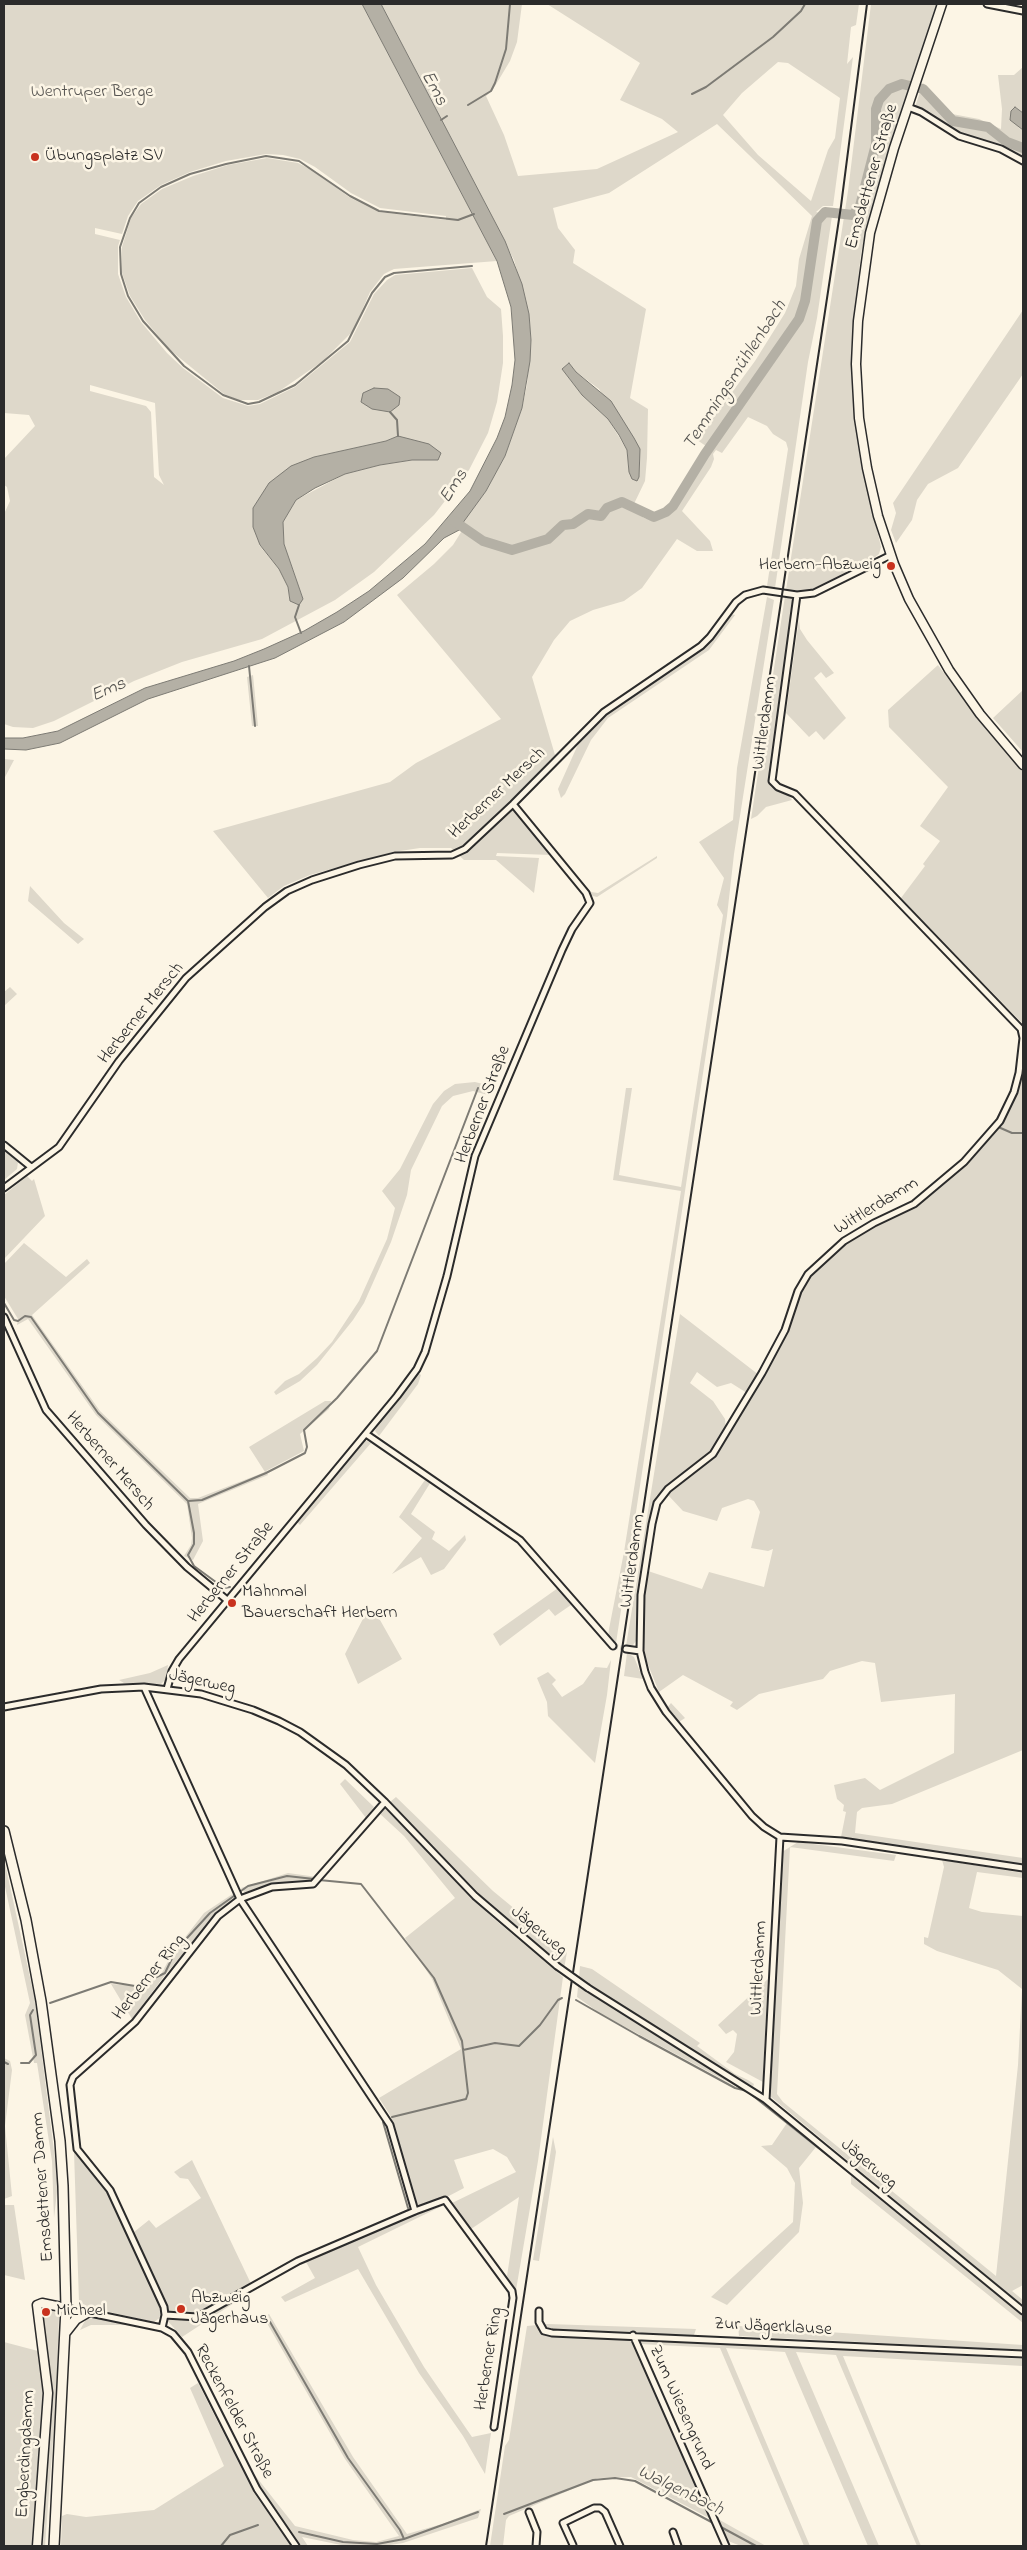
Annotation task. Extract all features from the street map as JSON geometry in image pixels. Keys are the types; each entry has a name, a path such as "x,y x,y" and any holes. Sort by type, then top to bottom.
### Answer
{"main road":[{"name":"Emsdettener Damm","path":"4,1831 26,1920 41,2000 59,2132 66,2238 66,2308 54,2546"},
{"path":"65,2333 76,2319 88,2312"}],"street":[{"name":"Emsdettener Straße","path":"942,4 916,81 870,233 861,289 857,343 857,382 862,440 876,506 891,555 921,623 959,686 1023,765"},
{"path":"987,4 1023,11"},
{"path":"908,107 920,112 959,136 1001,149 1023,161"},
{"name":"Herberner Mersch","path":"4,1188 31,1166 59,1147 119,1061 186,978 265,907 287,891 312,880 395,856 452,855 465,848 513,804 610,707 701,646 736,602 745,595 763,590 798,595 824,590 891,555"},
{"name":"Wittlerdamm","path":"798,595 772,781 778,787 795,794 1021,1029 1023,1038 1019,1074 1014,1092 1000,1121 964,1162 914,1204 874,1223 838,1245 808,1274 798,1290 785,1330 762,1373 713,1454 668,1488 657,1503 641,1595 640,1651 644,1672 651,1688 666,1712 752,1816 764,1827 780,1837 842,1842 1023,1868"},
{"name":"Herberner Straße","path":"167,1689 172,1671 179,1659 366,1434 417,1369 425,1352 445,1284 475,1156 562,950 572,929 590,903 586,894 513,804"},
{"path":"4,1145 31,1166"},
{"name":"Herberner Mersch","path":"4,1317 46,1410 146,1525 186,1567 227,1600"},
{"path":"366,1434 520,1540 613,1646"},
{"path":"626,1649 640,1651"},
{"path":"144,1686 240,1899 390,2124 415,2210"},
{"name":"Jägerweg","path":"4,1707 101,1689 144,1686 228,1701 286,1725 332,1754 385,1802 476,1896 557,1966 588,1988 766,2100 1023,2311"},
{"name":"Herberner Ring","path":"385,1802 313,1884 272,1887 240,1899 218,1916 134,2022 73,2078 70,2085 77,2149 110,2190 164,2306 165,2315 198,2317 298,2261 415,2210 445,2200 512,2291 514,2298 494,2427"},
{"name":"Wittlerdamm","path":"766,2100 780,1837"},
{"name":"Engberdingdamm","path":"37,2546 48,2393 36,2305 42,2303 66,2308"},
{"name":"Reckenfelder Straße","path":"66,2308 162,2328 173,2334 188,2352 257,2489 296,2546"},
{"name":"Zur Jägerklause","path":"539,2310 539,2322 544,2331 552,2333 633,2335 1023,2354"},
{"path":"162,2328 165,2315"},
{"name":"Zum Wiesengrund","path":"633,2335 726,2546"},
{"path":"573,2545 563,2523 594,2508 600,2508 606,2512 620,2546"},
{"path":"529,2512 538,2532 536,2546"},
{"path":"673,2532 678,2546"}],"green space":[{"name":"Wentruper Berge","path":"4,4 362,4 497,261 394,269 384,274 370,292 353,331 323,361 278,392 258,400 238,400 224,394 170,350 145,320 130,296 122,273 122,247 131,218 141,204 162,189 193,176 228,165 267,158 298,163 312,170 349,197 379,212 446,220 446,216 380,208 351,193 315,167 300,159 266,154 226,161 190,172 161,185 138,201 128,216 122,234 95,228 95,234 120,240 118,246 118,274 126,297 141,322 167,353 183,368 223,398 248,406 260,404 295,387 350,342 374,294 387,280 395,275 472,268 487,297 501,309 503,363 497,402 488,433 469,470 434,515 374,572 335,600 262,639 182,662 134,681 54,721 33,728 13,727 4,724 4,514 10,501 7,487 4,485 4,459 35,426 29,415 4,413","holes":["90,385 155,403 159,475 164,485 154,477 151,412 146,406 90,391","398,436 438,460 412,460 380,465 345,474 296,500 283,522 284,544 303,599 290,601 288,587 279,569 259,545 314,457 386,441"]},
{"path":"381,4 522,4 517,42 510,61 492,91 486,96 504,135 518,176 597,169 678,132 662,119 620,100 640,63 547,4 859,4 856,25 851,27 847,64 853,57 833,206 823,206 816,212 832,216 817,318 808,362 775,588 767,586 788,449 786,442 773,434 767,426 748,417 722,453 716,450 713,454 714,459 711,467 682,511 710,541 713,551 697,551 677,539 642,588 624,601 593,610 570,621 554,640 532,677 555,755 508,803 551,855 497,853 496,856 539,858 534,893 496,860 464,860 451,848 420,848 393,852 310,875 284,886 268,898 213,831 390,782 416,763 501,719 397,595 434,564 453,545 463,529 461,524 486,491 505,456 522,408 527,385 531,340 529,314 514,260","holes":["778,62 788,63 840,98 835,138 828,150 811,201 758,155 723,115 742,93","717,124 812,216 799,259 796,286 785,313 755,361 697,440 706,446 672,503 659,513 652,513 654,520 644,518 632,508 645,481 647,458 648,409 630,398 646,309 573,263 575,250 558,228 553,208 609,193","569,363 576,372 599,389 640,459 639,477 629,472 627,450 608,419 582,395 562,369"]},
{"path":"871,4 938,4 877,188 861,253 852,334 852,387 860,458 881,547 879,554 874,558 833,583 805,593 786,590 848,191"},
{"path":"1023,67 1023,113 1015,107 1019,128 1023,130 1023,158 1001,147 957,133 915,107 923,83 952,114 979,119 1001,129 1002,109 998,75 1014,75"},
{"path":"1023,310 1023,374 958,468 928,484 917,500 912,520 896,543 891,530 896,513 893,503"},
{"path":"785,596 794,601 768,781 771,787 785,792 792,800 766,807 751,819"},
{"path":"767,597 774,600 734,854 727,916 616,1643 614,1643 608,1638 609,1629 624,1552 681,1191 613,1180 626,1088 632,1088 619,1175 681,1187 723,915 717,905 724,878 699,842 733,820 737,768"},
{"path":"731,614 735,615 709,650 608,718 591,740 565,794 561,798 558,789 580,740 623,700 707,645"},
{"path":"799,619 800,629 807,640 834,673 826,678 821,672 814,678 846,718 824,740 816,731 809,737 786,713"},
{"path":"938,665 987,731 1023,771 1023,1024 901,898 925,866 923,864 940,841 920,826 948,787 889,727 888,710"},
{"path":"253,675 258,726 252,726 247,677"},
{"path":"1023,690 1023,752 993,718"},
{"path":"4,759 14,760 4,779"},
{"path":"657,856 657,858 597,897 589,895 568,865 591,892 598,893"},
{"path":"30,886 64,923 84,939 78,944 28,901"},
{"path":"10,987 17,994 4,1006 4,992"},
{"path":"1023,1027 1023,1750 892,1804 862,1808 857,1812 855,1833 1023,1858 1023,1864 841,1837 846,1812 843,1811 844,1805 837,1799 834,1785 865,1778 880,1790 954,1753 955,1694 881,1702 875,1663 862,1661 830,1671 823,1679 759,1694 737,1710 730,1706 733,1702 683,1675 659,1692 645,1657 642,1631 644,1594 648,1571 702,1589 709,1572 764,1587 773,1549 768,1551 751,1548 760,1512 754,1501 748,1499 722,1508 717,1521 683,1511 668,1495 716,1453 718,1446 656,1496 638,1596 636,1641 633,1645 626,1646 680,1314 759,1375 782,1328 797,1290 810,1266 834,1244 866,1223 900,1210 935,1186 988,1134 1009,1094 1017,1071","holes":["697,1372 717,1387 731,1383 747,1393 726,1431 725,1419 713,1401 690,1383"]},
{"path":"475,1082 491,1086 488,1095 473,1091 453,1096 442,1106 411,1170 407,1195 391,1242 364,1303 353,1320 317,1365 300,1381 276,1395 274,1392 285,1381 299,1374 332,1342 359,1301 387,1239 395,1208 382,1191 400,1169 433,1104 444,1091 455,1084"},
{"path":"4,1149 12,1154 18,1162 17,1169 4,1180"},
{"path":"27,1176 32,1181 34,1179 45,1216 4,1259 4,1195"},
{"path":"24,1243 66,1277 87,1259 90,1263 32,1315 100,1411 190,1498 198,1498 265,1472 249,1447 325,1401 331,1401 329,1409 300,1434 304,1451 266,1471 268,1475 198,1504 203,1541 193,1560 184,1556 191,1545 192,1538 187,1504 96,1415 28,1319 17,1325 18,1319 4,1296 4,1264"},
{"path":"418,1373 421,1375 418,1384 379,1436 375,1431 377,1426"},
{"path":"365,1440 371,1443 300,1525 297,1522"},
{"path":"427,1477 432,1480 411,1514 435,1532 432,1539 449,1551 465,1535 466,1540 444,1569 431,1575 421,1557 392,1574 422,1538 399,1517"},
{"path":"558,1588 571,1605 555,1616 549,1609 500,1646 493,1634"},
{"path":"368,1609 380,1620 402,1659 358,1684 345,1654"},
{"path":"627,1653 634,1657 643,1679 624,1676"},
{"path":"611,1660 595,1763 548,1716 547,1702 537,1678 548,1672 556,1680 552,1684 562,1697 583,1684 595,1667 607,1668"},
{"path":"168,1665 166,1679 161,1684 124,1683 119,1680 150,1673"},
{"path":"671,1703 685,1718 679,1722 667,1708"},
{"path":"345,1779 374,1807 366,1818 340,1784"},
{"path":"396,1797 493,1891 567,1952 564,1969 490,1906 447,1863 393,1807 390,1802"},
{"path":"385,1808 493,1918 563,1977 538,2161 516,2290 507,2276 519,2197 471,2229 452,2203 516,2172 507,2157 493,2149 454,2160 464,2188 445,2198 420,2206 416,2203 390,2115 379,2098 461,2049 432,1979 405,1938 455,1898 404,1836 378,1812"},
{"path":"798,1842 896,1855 894,1861 790,1847"},
{"path":"790,1847 777,2094 783,2102 996,2276 1018,2065 1022,1989 998,1970 937,1951 924,1944 924,1937 928,1938 944,1867 942,1860 1023,1873 1023,1878 977,1872 969,1908 982,1912 1023,1916 1023,2285 1012,2291 1023,2300 1023,2306 771,2097 769,2084 782,1852"},
{"path":"4,1859 35,2000 58,2183 54,2218 52,2161 37,2063 34,2063 25,2015 30,2003 4,1882"},
{"path":"288,1873 317,1877 310,1882 272,1885 246,1894 241,1888"},
{"path":"234,1893 236,1896 232,1904 216,1914 165,1975 132,2019 111,1984 142,1986 160,1976 172,1954 204,1913"},
{"path":"580,1966 592,1969 700,2043 697,2046 735,2074 754,2084 753,2087 579,1978"},
{"path":"768,1979 763,2082 726,2062 734,2052 737,2034 733,2030 726,2034 718,2025"},
{"path":"578,1987 748,2090 737,2087 601,2014 577,1997"},
{"path":"4,2058 10,2061 12,2070 5,2126 12,2196 4,2199"},
{"path":"787,2123 816,2147 799,2168 803,2203 799,2232 727,2305 711,2297 793,2222 795,2183 787,2168 761,2146 772,2145"},
{"path":"553,2137 556,2152 539,2261 533,2260"},
{"path":"74,2152 108,2191 161,2307 161,2317 154,2322 91,2308 79,2302"},
{"path":"192,2160 254,2290 182,2337 165,2318 168,2306 134,2232 149,2220 156,2228 201,2198 188,2179 180,2178 174,2172"},
{"path":"851,2176 1023,2316 1023,2323 851,2184"},
{"path":"4,2205 14,2205 25,2280 4,2275"},
{"path":"442,2206 358,2247 376,2285 424,2367 472,2437 491,2433 485,2474 463,2436 419,2373 358,2269 285,2302 281,2297 315,2278 306,2262 429,2209"},
{"path":"50,2308 59,2316 56,2401 45,2546 40,2546 51,2393 49,2363 40,2312"},
{"path":"269,2314 353,2457 407,2534 442,2524 481,2509 478,2518 403,2543 383,2546 346,2546 302,2537 308,2546 300,2546 259,2487 250,2469 295,2526 353,2540 376,2542 399,2536 345,2459 264,2318"},
{"path":"100,2318 131,2325 91,2325 80,2330 86,2319"},
{"path":"548,2324 696,2329 694,2335 631,2334 713,2520 631,2477 598,2478 509,2516 506,2520 503,2546 490,2546 505,2446 509,2440 527,2326"},
{"path":"738,2326 1023,2345 1023,2350 739,2336"},
{"path":"637,2338 1023,2359 1023,2366 843,2356 921,2546 917,2546 836,2355 796,2352 879,2546 868,2546 785,2352 726,2348 810,2546 804,2546 720,2348 640,2344"},
{"path":"4,2342 38,2351 45,2391 34,2546 4,2546"},
{"path":"198,2383 254,2493 291,2546 61,2546 62,2516 67,2514 86,2517 154,2510 224,2466 190,2388"},
{"path":"718,2519 766,2546 741,2546 728,2541"}],"shaded area":[{"path":"362,4 381,4 505,241 522,284 529,314 530,361 522,408 505,456 486,491 462,524 461,529 444,538 403,578 344,622 275,658 148,699 60,743 26,750 4,749 4,738 23,738 58,731 145,688 234,661 304,631 337,612 369,591 425,544 470,491 497,438 505,417 515,360 511,307 497,261"},
{"path":"1015,107 1023,113 1023,130 1010,120 1011,111"},
{"path":"569,363 576,372 611,401 634,438 640,449 639,477 637,481 632,479 629,472 627,450 619,435 608,419 582,395 562,369"},
{"path":"374,388 388,389 400,397 399,405 390,412 372,409 361,402 363,393"},
{"path":"398,436 429,444 441,453 438,460 412,460 380,465 345,474 315,488 296,500 283,522 284,544 303,599 299,605 290,601 288,587 279,569 260,545 253,527 253,508 269,483 291,466 314,457 386,441"}],"waterway":[{"path":"468,105 491,91 495,83 506,49 510,4"},
{"path":"692,94 706,87 773,37 801,11 805,4"},
{"name":"Temmingsmühlenbach","path":"454,521 483,541 512,550 548,539 563,525 573,524 588,514 601,516 607,508 622,502 654,517 666,512 673,506 705,454 799,319 805,301 817,221 825,212 853,215 860,206 876,144 876,109 879,100 889,89 902,84 923,89 953,121 988,127 1007,142 1023,148"},
{"path":"441,120 447,116"},
{"path":"472,266 394,273 385,277 372,293 348,341 295,385 259,402 248,404 223,395 184,366 143,321 128,296 121,274 120,247 130,218 139,203 161,187 190,174 266,156 299,161 350,196 379,211 458,220 474,214"},
{"path":"390,412 397,420 398,436"},
{"path":"299,605 295,617 301,633"},
{"path":"249,666 255,726"},
{"path":"188,1501 202,1500 266,1473 305,1453 307,1447 304,1430 337,1398 377,1351 478,1088"},
{"path":"996,1126 1012,1133 1023,1133"},
{"path":"4,1303 14,1320 18,1321 25,1316 31,1317 98,1413 188,1501 194,1533 194,1544 188,1555 194,1566 224,1588 230,1587"},
{"path":"50,2003 111,1982 135,1986 142,1984 165,1973 176,1950 210,1913 248,1886 287,1876 314,1879"},
{"path":"319,1880 361,1884 434,1978 462,2041 468,2093 466,2099 392,2117"},
{"path":"463,2050 495,2043 519,2046 540,2025 558,2000 562,1998"},
{"path":"576,2000 735,2088 747,2091 851,2174"},
{"path":"21,2063 29,2063 36,2055 30,2015 33,2010"},
{"path":"4,2062 8,2064"},
{"path":"383,2122 408,2208"},
{"path":"270,2322 348,2458 400,2530 404,2539"},
{"name":"Walgenbach","path":"504,2514 593,2480 615,2478 635,2481 715,2524"},
{"name":"Walgenbach","path":"299,2532 343,2542 377,2544 404,2539 478,2512"},
{"name":"Walgenbach","path":"221,2546 230,2535 258,2525"},
{"name":"Walgenbach","path":"719,2526 756,2546"}],"tunnel":[{"path":"613,1646 626,1649"}],"railway":[{"path":"486,2546 841,206 867,4"}],"place":[{"name":"Übungsplatz SV","path":"35,157"},
{"name":"Herbern-Abzweig","path":"891,566"},
{"name":"Mahnmal Bauerschaft Herbern","path":"232,1603"},
{"name":"Abzweig Jägerhaus","path":"181,2309"},
{"name":"Micheel","path":"46,2312"}],"water label":[{"name":"Ems","path":"433,89"},
{"name":"Ems","path":"455,487"},
{"name":"Ems","path":"109,691"}]}
